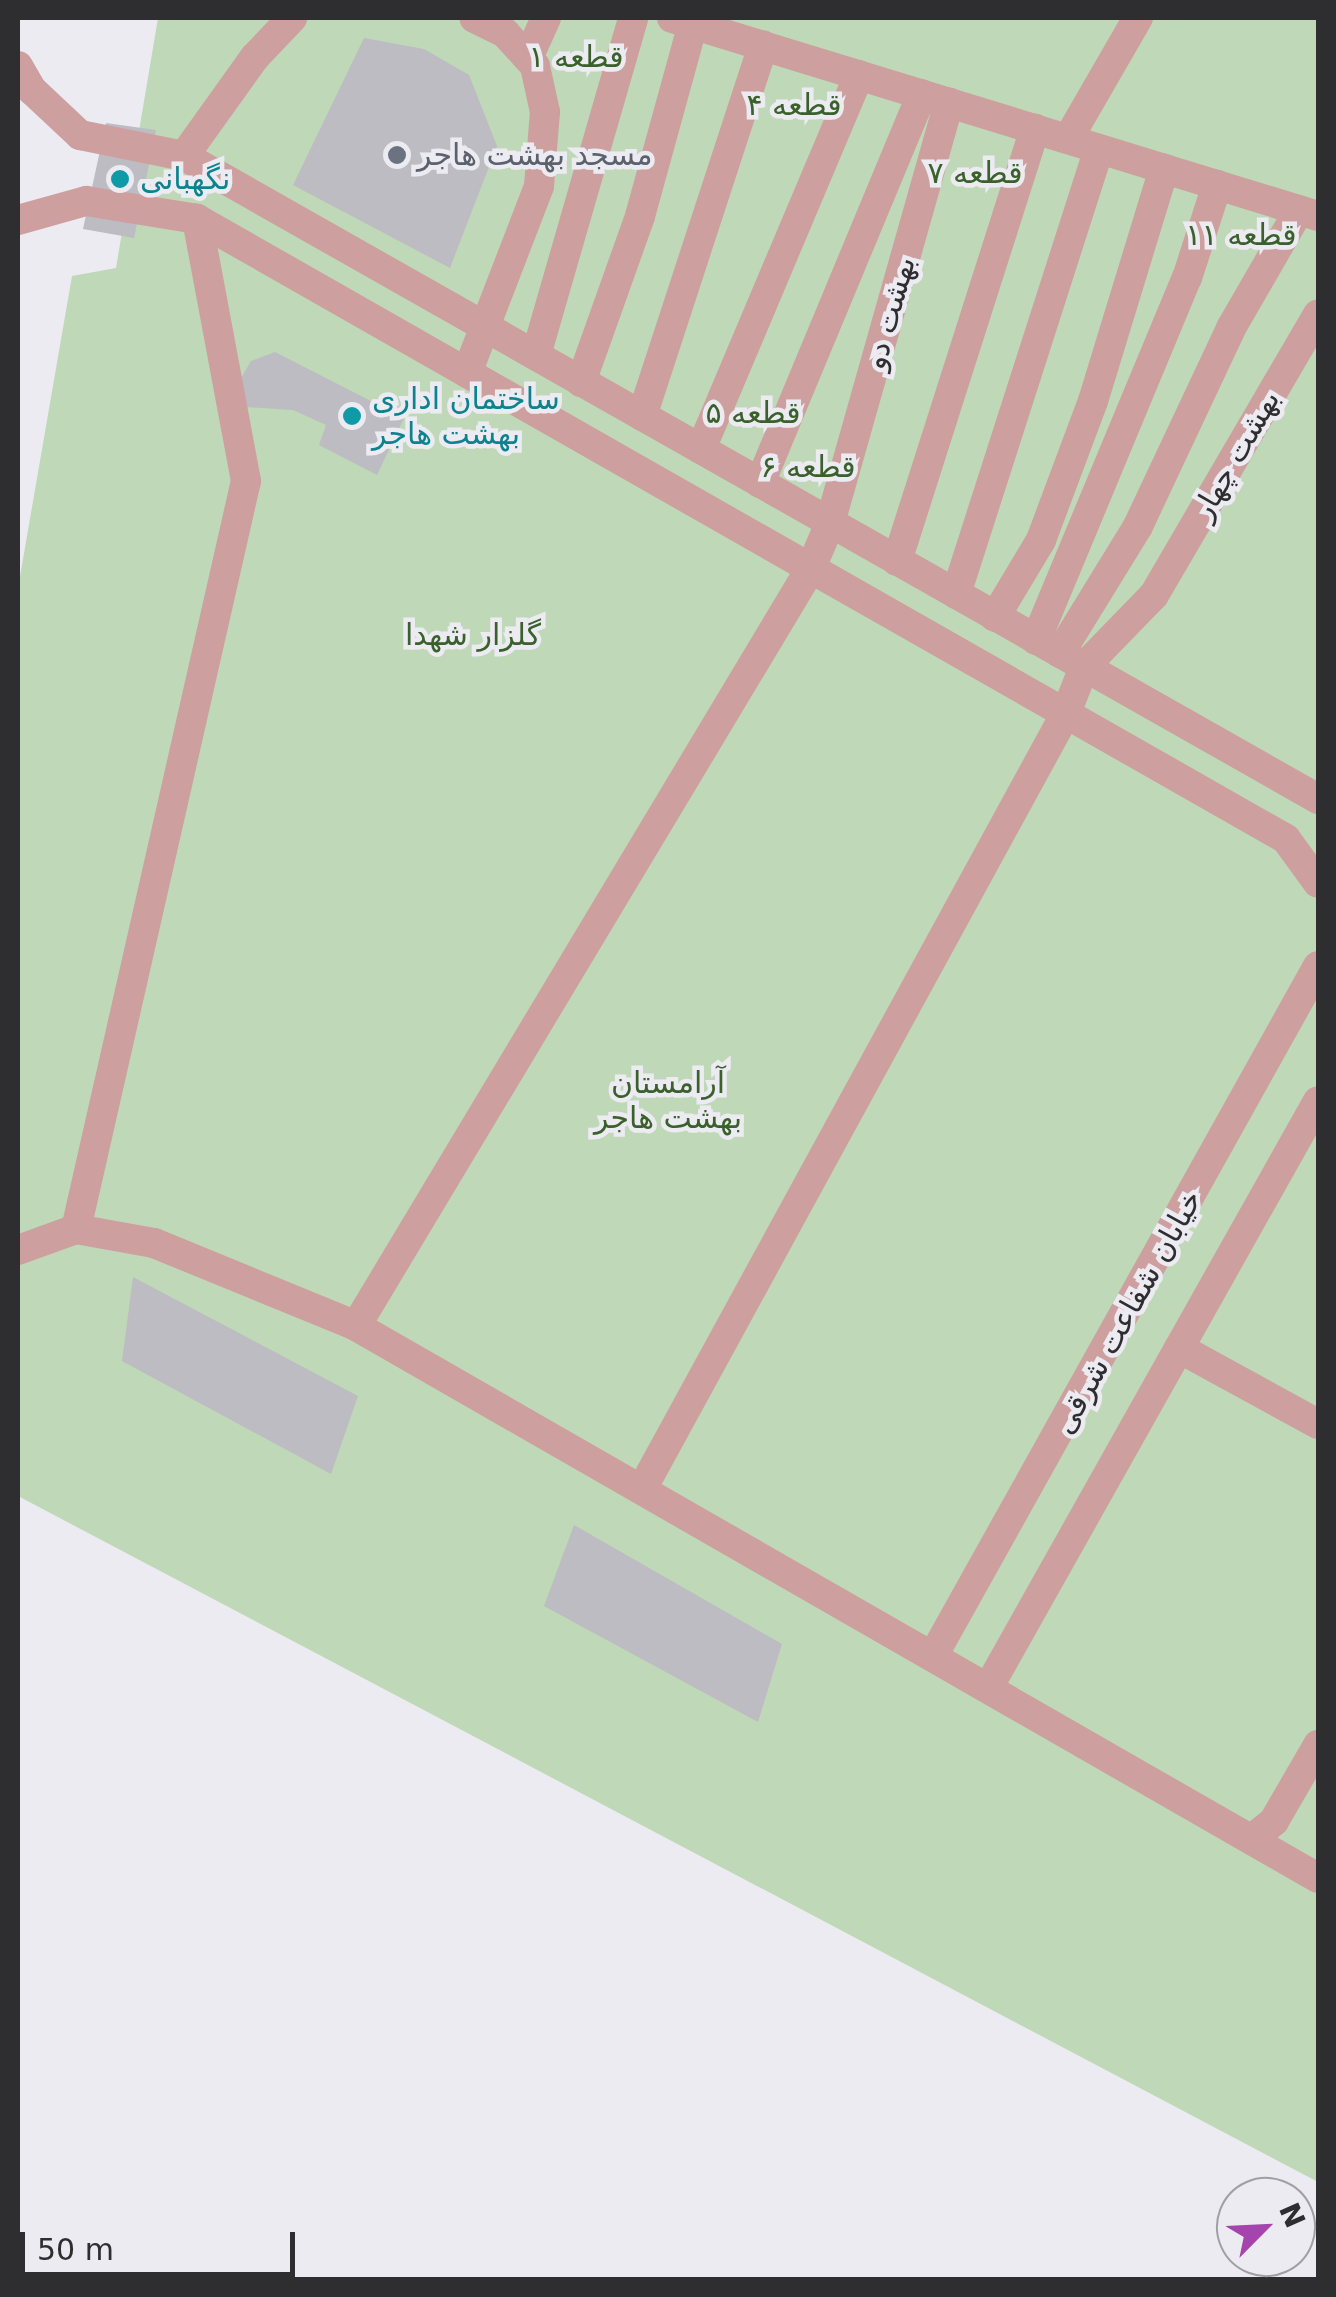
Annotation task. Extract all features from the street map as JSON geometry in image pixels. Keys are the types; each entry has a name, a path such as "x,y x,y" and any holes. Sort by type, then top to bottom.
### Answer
{"street":[{"path":"184,156 292,18"},
{"path":"467,372 488,328 538,186 545,112 528,58 505,33 474,18"},
{"path":"528,58 546,18"},
{"path":"536,355 633,18"},
{"path":"1068,139 1138,18"},
{"path":"582,382 640,216 682,21 1308,213 1231,328 1138,526 1060,653"},
{"path":"642,416 763,45"},
{"path":"18,66 32,90 80,135 184,156 1318,799"},
{"path":"701,449 859,75"},
{"path":"760,483 936,98"},
{"name":"بهشت دو","path":"356,1326 811,568 830,523 936,98"},
{"path":"898,561 1035,129"},
{"path":"956,594 1099,149"},
{"path":"995,617 1041,540 1093,401 1164,169"},
{"path":"642,1489 1066,713 1060,653 1216,185"},
{"path":"18,220 86,201 197,219 1286,839 1318,883"},
{"path":"76,1229 246,481 197,219"},
{"name":"بهشت چهار","path":"1060,653 1154,595 1318,314"},
{"name":"خیابان شفاعت شرقی","path":"933,1656 1318,966"},
{"name":"خیابان شفاعت شرقی","path":"988,1688 1318,1101"},
{"path":"18,1250 76,1229 154,1243 356,1326 1318,1878"},
{"path":"1180,1348 1318,1424"},
{"path":"1252,1840 1274,1821 1318,1745"}],"green space":[{"name":"آرامستان بهشت هاجر","path":"158,18 1318,18 1318,2182 1316,2177 1309,2177 18,1496 18,588 72,276 116,268"}],"building":[{"path":"364,38 424,49 469,75 497,146 450,268 293,185"},
{"name":"نگهبانی","path":"106,123 156,130 134,238 83,229"},
{"name":"ساختمان اداری بهشت هاجر","path":"275,352 404,418 377,475 319,445 326,425 293,410 246,407 237,385 251,361"},
{"path":"133,1277 358,1396 331,1474 122,1361"},
{"path":"574,1525 782,1644 758,1722 544,1606"}],"place":[{"name":"مسجد بهشت هاجر","path":"397,155"},
{"name":"نگهبانی","path":"120,179"},
{"name":"ساختمان اداری بهشت هاجر","path":"352,416"}],"park label":[{"name":"قطعه ۱","path":"576,57"},
{"name":"قطعه ۴","path":"794,105"},
{"name":"قطعه ۷","path":"975,173"},
{"name":"قطعه ۱۱","path":"1241,235"},
{"name":"قطعه ۵","path":"753,413"},
{"name":"قطعه ۶","path":"808,467"},
{"name":"گلزار شهدا","path":"473,635"}]}
